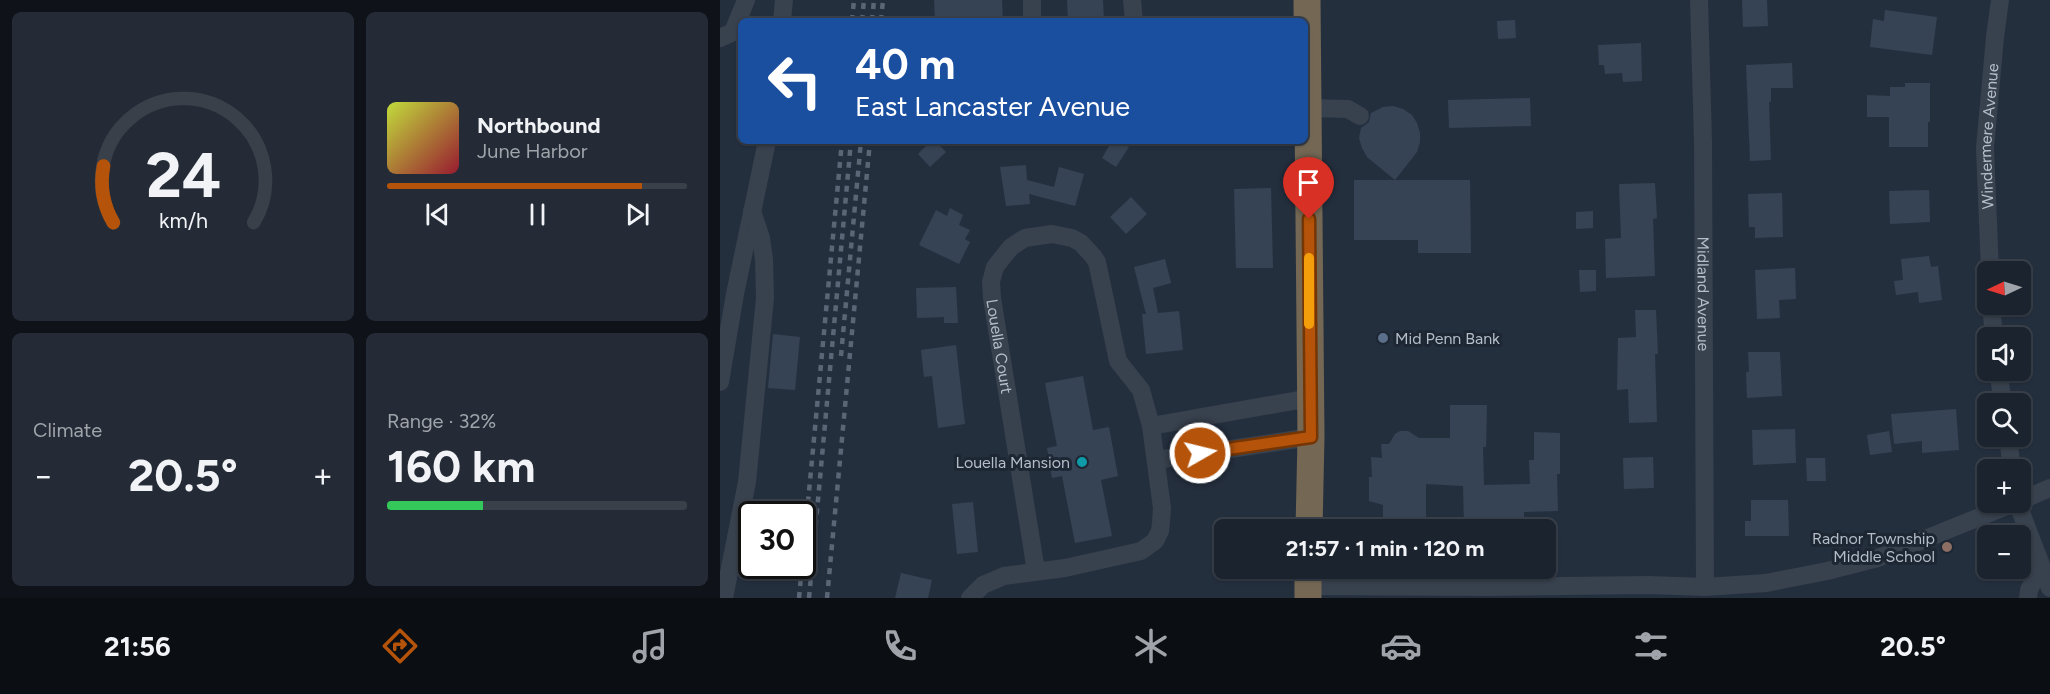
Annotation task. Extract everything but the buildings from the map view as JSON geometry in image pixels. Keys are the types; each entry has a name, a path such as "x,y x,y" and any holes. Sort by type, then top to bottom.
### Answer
{"highway":[{"path":"1307,0 1307,18"},
{"path":"1307,144 1311,437 1309,519"}],"street":[{"path":"739,18 746,0"},
{"path":"782,18 784,0"},
{"path":"1032,0 1032,18"},
{"path":"1132,0 1134,18"},
{"name":"Midland Avenue","path":"1699,0 1703,142 1705,587"},
{"name":"Windermere Avenue","path":"1990,261 1986,148 2000,0"},
{"path":"720,38 733,32 738,20"},
{"path":"1308,103 1348,109 1360,116"},
{"path":"720,382 727,294 752,211 765,144"},
{"path":"724,598 747,482 765,298 762,249 752,211"},
{"name":"Louella Court","path":"970,598 990,581 1004,576 1065,568 1134,554 1149,546 1160,531 1162,508 1156,460 1140,390 1118,361 1097,262 1081,243 1061,235 1033,236 1017,242 995,267 991,282 1036,571"},
{"path":"1150,426 1310,398"},
{"path":"1156,460 1311,437"},
{"path":"2031,496 2050,488"},
{"path":"1308,584 1486,593 1648,585 1705,587 1766,583 1878,558 1990,513"},
{"path":"2022,513 2050,588"},
{"path":"2028,598 2042,566"}],"railway":[{"path":"852,18 854,0"},
{"path":"862,18 864,0"},
{"path":"872,18 874,0"},
{"path":"881,18 883,0"},
{"path":"799,598 842,144"},
{"path":"809,598 851,144"},
{"path":"841,356 861,144"},
{"path":"827,598 870,144"}],"slow traffic":[{"path":"1309,258 1309,324"}],"place":[{"name":"Mid Penn Bank","path":"1383,338"},
{"name":"Louella Mansion","path":"1082,462"},
{"name":"Radnor Township Middle School","path":"1947,547"}],"route":[{"path":"1200,453 1311,437 1309,219"}]}
